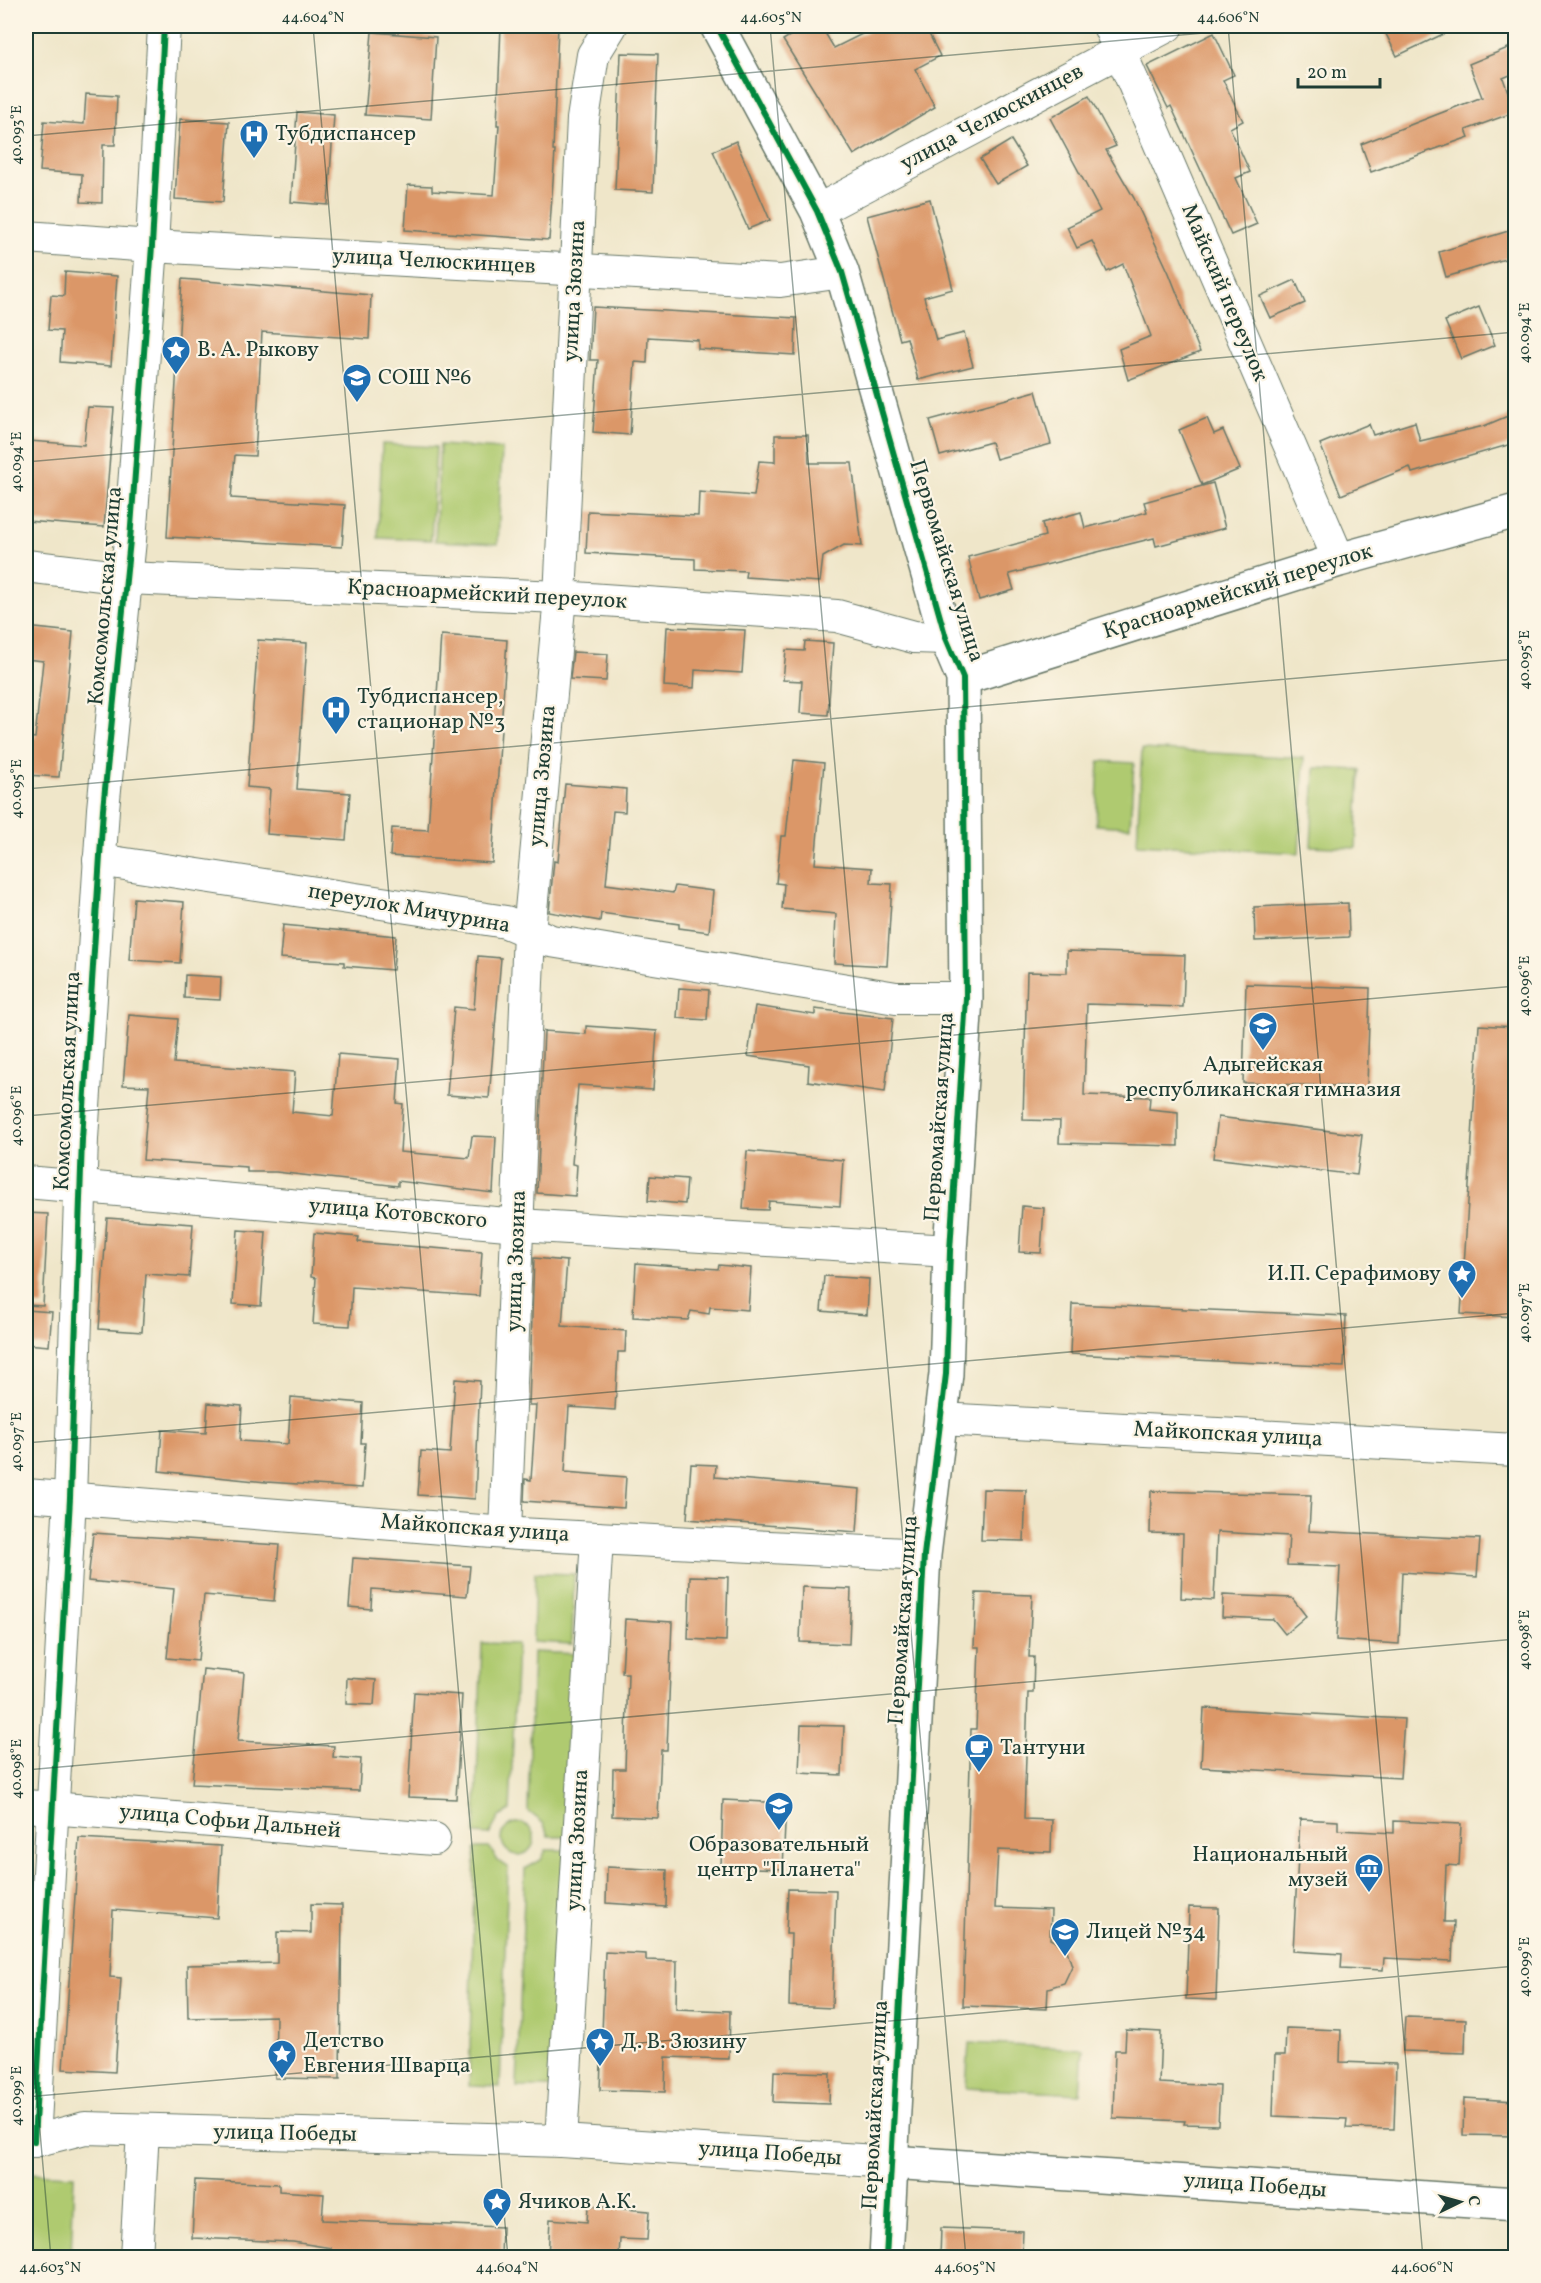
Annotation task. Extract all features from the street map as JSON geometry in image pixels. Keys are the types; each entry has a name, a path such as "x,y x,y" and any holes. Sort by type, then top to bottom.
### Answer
{"street":[{"name":"Комсомольская улица","path":"30,2140 39,1807 70,1498 79,1186 99,860 127,578 152,246 164,26"},
{"name":"улица Зюзина","path":"505,1532 529,932 560,597 583,119 593,55 611,26"},
{"name":"Первомайская улица","path":"717,26 817,211 842,272 946,638 963,678 966,998 950,1251 946,1374 924,1555 886,2258"},
{"name":"улица Челюскинцев","path":"817,211 1114,38 1167,26"},
{"name":"Майский переулок","path":"1114,38 1339,560"},
{"name":"улица Челюскинцев","path":"26,237 780,281 842,272"},
{"name":"Красноармейский переулок","path":"963,678 1339,560 1515,511"},
{"name":"Красноармейский переулок","path":"26,566 127,578 560,597 837,616 914,637 946,638"},
{"name":"переулок Мичурина","path":"99,860 506,922 551,941 896,998 966,998"},
{"name":"улица Котовского","path":"26,1182 519,1225 950,1251"},
{"name":"Майкопская улица","path":"940,1419 1515,1450"},
{"name":"Майкопская улица","path":"26,1495 505,1532 924,1555"},
{"name":"улица Зюзина","path":"561,2141 597,1538"},
{"name":"улица Софьи Дальней","path":"39,1807 434,1839"},
{"name":"улица Победы","path":"30,2140 85,2128 561,2141 1515,2204"},
{"path":"136,2258 143,2130"}],"green space":[{"path":"382,444 436,447 431,540 378,538"},
{"path":"440,445 502,449 498,544 435,541"},
{"path":"1142,749 1304,758 1299,853 1137,844"},
{"path":"1099,761 1134,763 1130,827 1096,825"},
{"path":"1315,768 1360,770 1356,848 1311,846"},
{"path":"535,1573 574,1574 572,1644 533,1642"},
{"path":"482,1643 517,1644 510,1811 499,1817 489,1835 475,1834"},
{"path":"533,1652 578,1654 569,1836 548,1836 544,1824 528,1811"},
{"path":"518,1823 530,1827 534,1839 530,1851 518,1855 506,1851 502,1839 506,1827"},
{"path":"475,1848 490,1848 498,1861 508,1868 500,2087 469,2086"},
{"path":"546,1850 569,1850 555,2087 517,2087 525,1869 541,1860"},
{"path":"969,2043 1083,2049 1080,2094 966,2088"},
{"path":"26,2173 74,2175 71,2257 26,2257"}],"building":[{"path":"501,26 558,26 553,151 555,151 549,240 405,230 408,185 432,186 432,191 494,195 499,125 497,125"},
{"path":"806,26 821,26 834,48 878,26 925,26 940,56 915,69 935,107 854,155 783,40"},
{"path":"1382,26 1460,26 1397,56"},
{"path":"372,32 436,37 431,119 365,115"},
{"path":"1214,33 1234,75 1223,80 1243,121 1230,128 1250,172 1236,178 1257,224 1231,235 1171,106 1168,108 1147,66"},
{"path":"1515,45 1515,73 1503,78 1515,112 1466,130 1469,137 1371,172 1361,144 1482,97 1469,64"},
{"path":"621,53 658,54 653,192 615,190"},
{"path":"86,94 117,96 115,145 103,145 102,203 81,202 82,174 40,171 44,121 84,124"},
{"path":"1089,96 1116,146 1106,150 1134,198 1169,273 1200,352 1128,380 1119,349 1151,336 1123,264 1107,272 1092,241 1077,248 1067,227 1100,211 1050,118"},
{"path":"297,112 334,115 328,205 291,202"},
{"path":"180,119 229,122 223,202 175,199"},
{"path":"1011,140 1027,166 996,184 980,159"},
{"path":"736,141 770,220 748,229 713,151"},
{"path":"930,199 953,289 924,297 936,340 964,333 973,366 918,380 907,338 900,340 867,216"},
{"path":"1515,229 1515,256 1446,277 1439,252"},
{"path":"65,272 117,276 111,366 60,362 62,331 48,330 51,295 64,296"},
{"path":"182,279 371,295 369,339 262,332 255,456 235,455 231,498 345,505 342,547 167,537"},
{"path":"1295,280 1305,303 1270,318 1260,296"},
{"path":"593,307 796,318 795,355 698,349 698,340 648,337 647,363 635,362 630,435 593,432 598,360 590,360"},
{"path":"1479,307 1495,345 1461,359 1445,321"},
{"path":"1036,391 1051,444 996,459 991,442 940,456 930,420"},
{"path":"88,407 114,408 104,527 26,521 29,441 84,445"},
{"path":"1515,413 1515,443 1412,473 1410,467 1341,495 1320,444 1369,424 1373,435 1415,422 1420,441 1484,426"},
{"path":"1207,418 1214,434 1223,430 1240,469 1202,485 1179,430"},
{"path":"775,435 808,435 809,463 852,463 862,546 844,545 823,557 820,582 745,577 746,571 695,569 695,559 586,553 588,511 698,516 699,492 754,496 759,461 775,462"},
{"path":"1213,483 1225,528 1156,546 1154,538 1009,574 1014,590 979,600 968,557 1045,536 1042,523 1081,512 1085,528 1147,512 1144,502"},
{"path":"26,627 73,632 59,777 26,775 26,737 35,738 43,661 26,659"},
{"path":"667,627 745,630 742,673 695,670 694,688 664,686"},
{"path":"441,635 507,640 492,863 390,856 392,828 428,830"},
{"path":"258,640 307,643 297,789 350,793 346,840 267,834 270,789 247,787"},
{"path":"805,641 833,643 828,715 800,713 802,681 783,680 786,650 804,651"},
{"path":"573,652 608,654 606,681 570,679"},
{"path":"794,760 824,763 815,864 872,868 871,883 892,884 887,966 834,963 836,914 782,909 784,884 776,883 781,836 786,836"},
{"path":"565,784 626,789 625,812 613,811 606,884 673,893 675,886 713,891 709,932 679,928 679,924 601,913 600,921 549,912 554,861 558,862"},
{"path":"134,898 184,902 180,963 129,960"},
{"path":"1348,903 1349,937 1255,941 1254,907"},
{"path":"283,925 396,936 393,970 344,966 344,962 280,958"},
{"path":"1067,951 1185,955 1183,1007 1087,1004 1084,1095 1150,1097 1149,1109 1178,1112 1178,1146 1059,1143 1060,1121 1023,1120 1027,972 1067,973"},
{"path":"478,956 501,958 489,1098 447,1095 454,1007 474,1009"},
{"path":"185,975 221,977 220,1000 184,998"},
{"path":"1246,984 1370,988 1367,1087 1243,1083"},
{"path":"679,988 709,990 707,1020 677,1018"},
{"path":"755,1006 815,1015 815,1009 893,1018 885,1092 808,1081 809,1065 748,1056"},
{"path":"129,1015 178,1019 174,1063 295,1072 292,1112 333,1116 338,1054 400,1059 397,1103 403,1104 400,1152 469,1158 472,1136 496,1137 493,1193 398,1181 398,1186 276,1172 247,1172 247,1167 143,1160 149,1086 123,1085"},
{"path":"1479,1025 1515,1027 1515,1317 1461,1314"},
{"path":"586,1026 657,1031 653,1090 578,1085 572,1164 577,1165 575,1196 537,1193 544,1031 586,1034"},
{"path":"1218,1117 1362,1135 1357,1175 1213,1158"},
{"path":"747,1151 843,1160 840,1206 769,1201 768,1210 743,1209"},
{"path":"650,1176 687,1179 685,1204 648,1201"},
{"path":"1022,1206 1044,1208 1041,1253 1019,1252"},
{"path":"26,1213 48,1214 43,1306 26,1305"},
{"path":"107,1218 193,1224 189,1277 146,1274 142,1332 99,1329"},
{"path":"238,1230 266,1232 261,1306 233,1304"},
{"path":"314,1233 359,1237 358,1242 482,1252 479,1296 352,1287 350,1326 313,1324 316,1278 311,1277"},
{"path":"534,1258 567,1261 562,1326 626,1331 625,1352 618,1352 615,1410 569,1407 565,1472 626,1477 624,1508 524,1501 525,1479 531,1480 536,1405 529,1405"},
{"path":"636,1263 718,1269 719,1265 751,1268 748,1310 710,1307 709,1314 691,1311 688,1320 633,1317"},
{"path":"824,1276 869,1279 867,1315 821,1311"},
{"path":"1072,1304 1346,1316 1344,1367 1070,1354"},
{"path":"26,1310 52,1312 49,1346 26,1344"},
{"path":"455,1379 480,1381 475,1499 418,1495 421,1451 450,1453"},
{"path":"291,1397 363,1403 361,1443 365,1443 362,1488 266,1482 159,1471 162,1430 206,1433 208,1403 242,1406 240,1441 288,1444"},
{"path":"691,1464 716,1465 715,1477 860,1489 857,1532 687,1519"},
{"path":"983,1489 1026,1490 1024,1541 981,1540"},
{"path":"1151,1491 1311,1495 1309,1531 1480,1539 1477,1577 1402,1572 1399,1644 1336,1640 1340,1567 1287,1565 1289,1536 1217,1532 1214,1600 1181,1598 1183,1534 1150,1533"},
{"path":"93,1533 279,1545 274,1601 204,1595 198,1661 167,1658 174,1589 88,1581"},
{"path":"353,1558 470,1566 467,1596 372,1589 371,1609 349,1607"},
{"path":"690,1576 728,1577 726,1641 688,1639"},
{"path":"802,1587 851,1589 849,1644 800,1642"},
{"path":"976,1593 1032,1595 1029,1657 1034,1657 1033,1693 1028,1693 1024,1819 1052,1820 1051,1852 998,1850 995,1908 1051,1910 1050,1939 1066,1947 1072,1966 1064,1983 1048,1988 1047,2009 963,2006 971,1729 976,1729 979,1647 974,1647"},
{"path":"1223,1595 1292,1598 1306,1616 1285,1634 1273,1619 1222,1617"},
{"path":"625,1619 672,1622 667,1750 661,1750 658,1818 612,1816 613,1769 625,1769 628,1673 622,1673"},
{"path":"203,1669 244,1673 238,1741 334,1746 333,1757 361,1759 359,1791 192,1784"},
{"path":"347,1678 376,1680 374,1705 346,1704"},
{"path":"414,1692 462,1695 456,1799 408,1797"},
{"path":"1204,1708 1404,1719 1400,1778 1201,1767"},
{"path":"801,1725 844,1726 842,1775 799,1773"},
{"path":"723,1800 786,1803 783,1869 721,1867"},
{"path":"1300,1819 1338,1821 1338,1830 1394,1833 1394,1821 1461,1824 1459,1866 1446,1865 1444,1922 1454,1922 1452,1961 1384,1958 1383,1970 1341,1968 1342,1954 1293,1951"},
{"path":"79,1838 221,1846 217,1918 113,1910 110,1977 121,1978 115,2072 63,2069"},
{"path":"607,1867 667,1870 666,1907 606,1903"},
{"path":"788,1889 836,1890 832,2008 789,2006 791,1934 786,1934"},
{"path":"311,1904 342,1905 340,2079 275,2078 276,2016 188,2018 187,1965 277,1963 277,1932 311,1933"},
{"path":"1189,1907 1219,1908 1216,2000 1186,1999"},
{"path":"605,1952 646,1954 646,1960 677,1961 676,2009 730,2011 729,2059 666,2057 665,2092 600,2090"},
{"path":"1405,2017 1466,2019 1465,2053 1403,2051"},
{"path":"1286,2028 1341,2030 1340,2062 1396,2064 1394,2129 1346,2128 1347,2119 1273,2116 1275,2055 1285,2055"},
{"path":"1126,2030 1161,2032 1159,2083 1220,2086 1218,2125 1113,2118 1115,2050 1125,2050"},
{"path":"774,2071 830,2073 829,2104 773,2102"},
{"path":"1464,2098 1515,2101 1515,2136 1463,2135"},
{"path":"195,2180 279,2184 279,2191 324,2194 322,2220 502,2227 501,2258 331,2258 331,2248 293,2242 192,2238"},
{"path":"588,2206 649,2211 647,2240 620,2239 619,2258 548,2258 550,2219 587,2222"},
{"path":"941,2228 1023,2231 1022,2254 990,2253 990,2258 940,2258"}],"cycle path":[{"path":"34,2141 70,1498 82,1139 103,809 130,540 152,246 164,26"},
{"path":"717,26 817,211 842,272 946,638 963,678 966,998 950,1251 946,1374 924,1555 886,2258"}],"place":[{"name":"Тубдиспансер","path":"254,160"},
{"name":"В. А. Рыкову","path":"176,376"},
{"name":"СОШ №6","path":"357,404"},
{"name":"Тубдиспансер, стационар №3","path":"336,736"},
{"name":"Адыгейская республиканская гимназия","path":"1263,1052"},
{"name":"И.П. Серафимову","path":"1462,1300"},
{"name":"Тантуни","path":"979,1774"},
{"name":"Образовательный центр \"Планета\"","path":"779,1832"},
{"name":"Национальный музей","path":"1369,1894"},
{"name":"Лицей №34","path":"1065,1958"},
{"name":"Д. В. Зюзину","path":"600,2068"},
{"name":"Детство Евгения Шварца","path":"282,2080"},
{"name":"Ячиков А.К.","path":"497,2228"}]}
